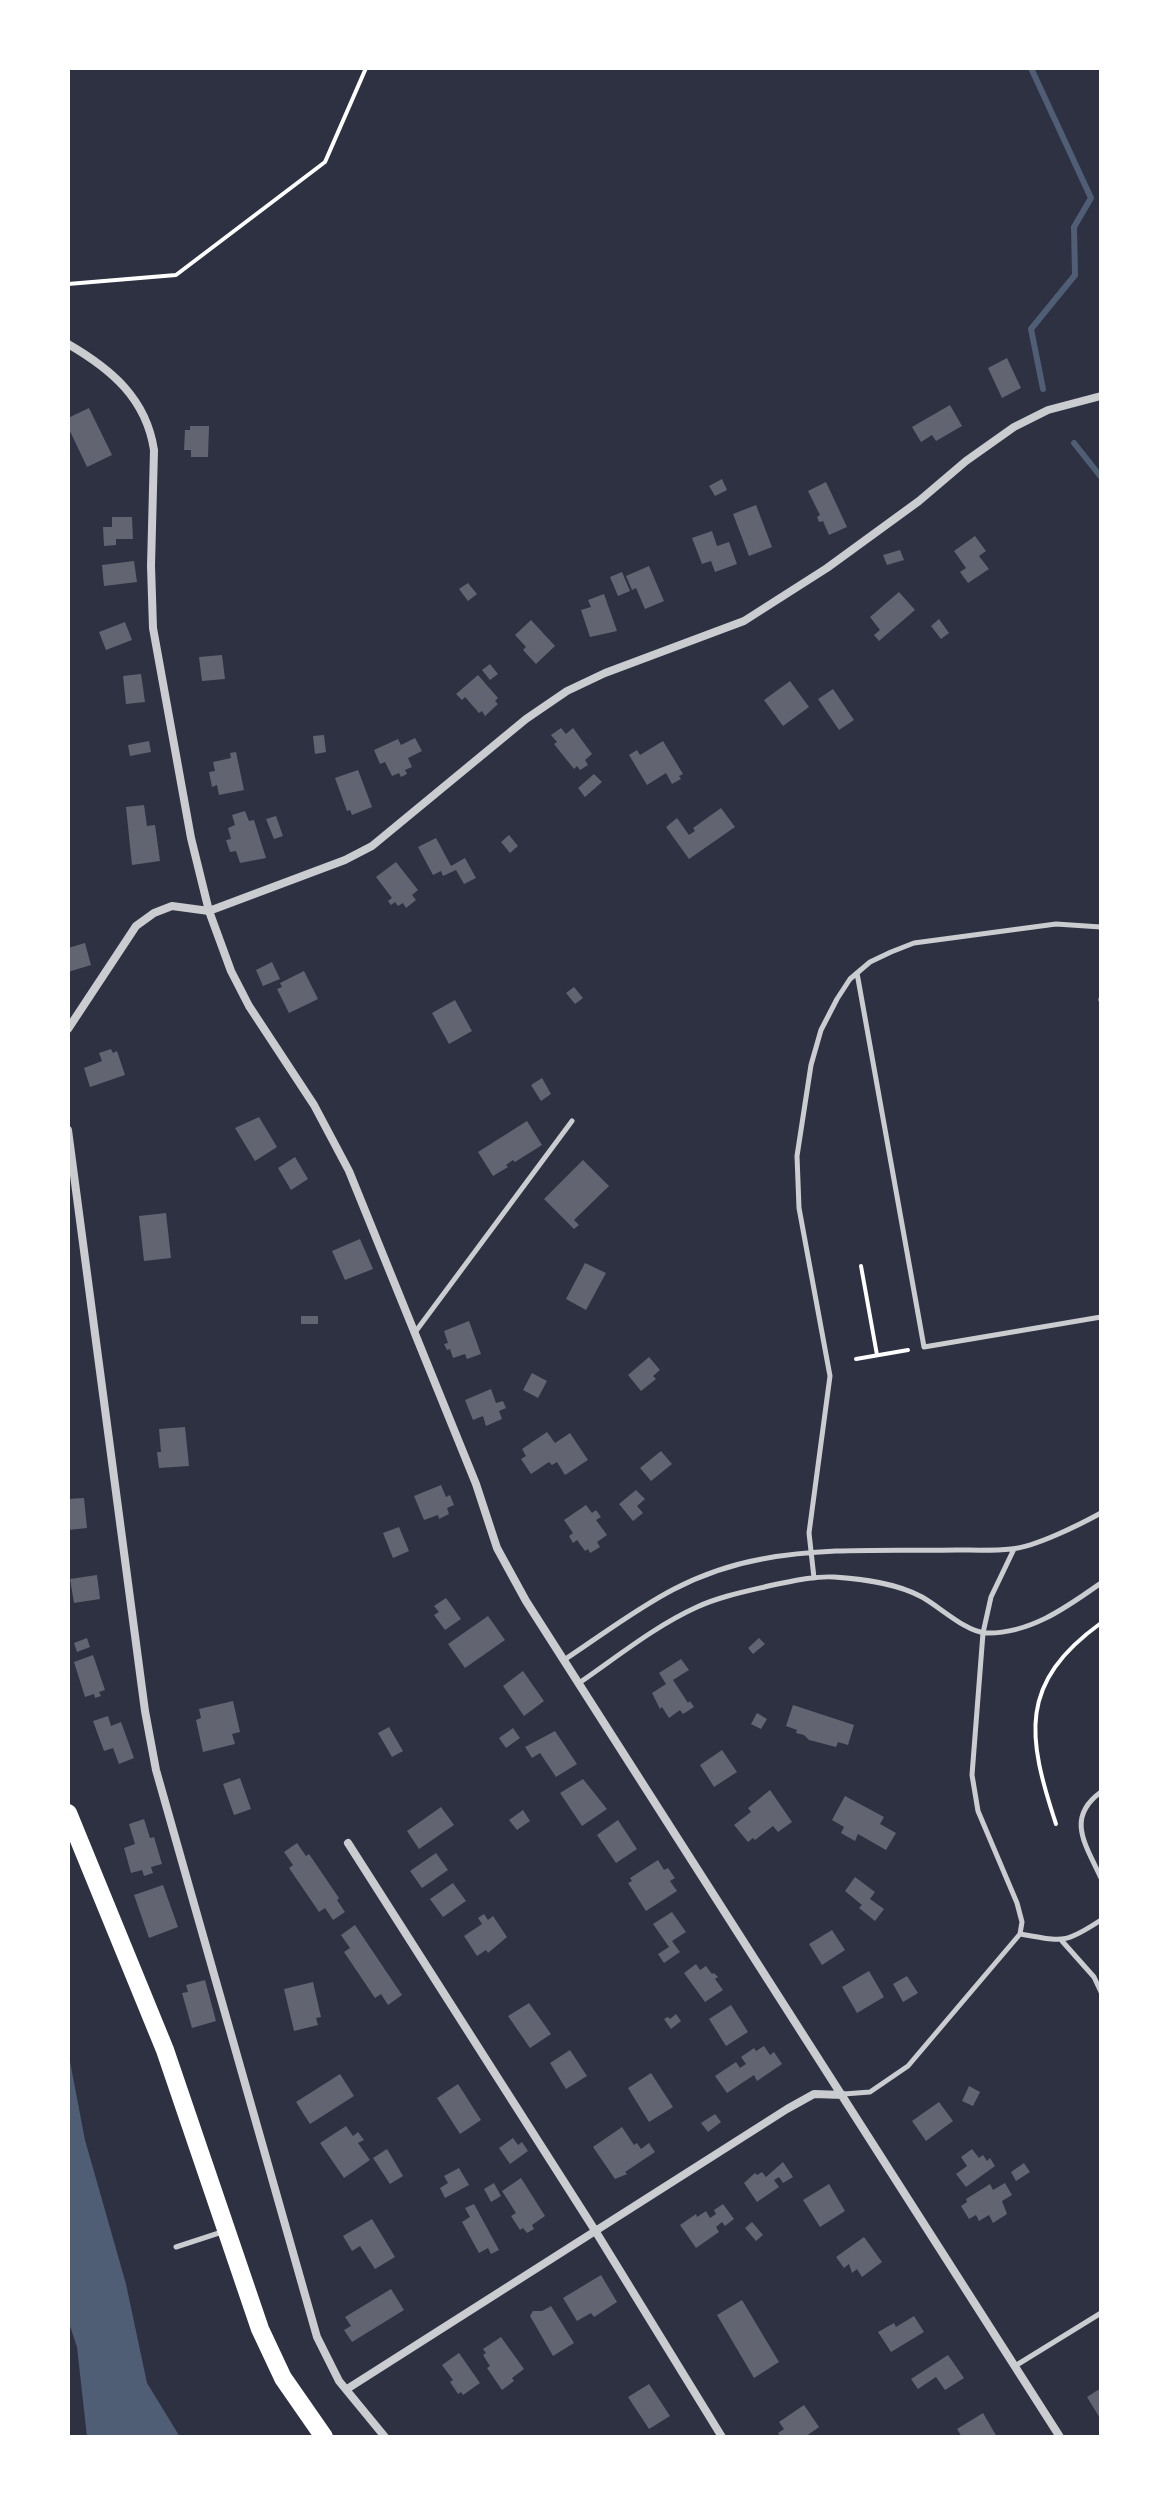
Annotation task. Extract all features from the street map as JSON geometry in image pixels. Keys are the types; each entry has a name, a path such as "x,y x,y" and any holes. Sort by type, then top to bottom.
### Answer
{"highway":[{"path":"68,1813 165,2050 260,2329 295,2398 323,2437"}],"street":[{"path":"68,344 119,380 139,404 151,432 154,450 153,628 198,875 209,911 231,971 249,1006 336,1144 473,1477 503,1561 1060,2437"},
{"path":"68,1029 140,922 172,906 209,911 345,860 372,846 557,697 591,678 744,621 827,568 1014,427 1048,410 1101,396"},
{"path":"68,1130 145,1711 160,1784 317,2337 333,2372 385,2437"},
{"path":"348,1843 596,2232 722,2437"},
{"path":"347,2389 787,2109 814,2094 843,2095"}],"lane":[{"path":"814,1578 810,1553 812,1508 830,1376 799,1208 797,1156 811,1065 821,1030 837,999 857,973 891,952 914,943 1056,924 1101,927"},
{"path":"857,973 924,1347 1101,1317"},
{"path":"414,1336 418,1326 572,1121"},
{"path":"564,1660 651,1599 690,1579 747,1562 856,1550 1014,1549 1079,1525 1101,1513"},
{"path":"843,2095 870,2092 908,2066 1020,1934 1022,1922 1017,1903 978,1811 972,1775 983,1633 991,1597 1014,1549"},
{"path":"579,1684 696,1607 735,1593 832,1577 893,1585 921,1596 958,1621 983,1633 1029,1626 1068,1606 1101,1583"},
{"path":"1101,1792 1087,1802 1081,1818 1081,1835 1101,1878"},
{"path":"1020,1934 1061,1940 1073,1938 1101,1920"},
{"path":"1061,1940 1094,1977 1101,1992"},
{"path":"176,2247 227,2231"},
{"path":"1015,2366 1101,2313"}],"path":[{"path":"68,284 176,275 325,162 366,68"},
{"path":"861,1266 877,1355"},
{"path":"856,1359 908,1350"},
{"path":"1056,1824 1036,1751 1036,1715 1053,1667 1076,1641 1101,1623"}],"water":[{"path":"68,2051 85,2140 126,2284 147,2383 180,2437 87,2437 77,2347 68,2320"}],"building":[{"path":"1007,358 1021,388 1002,398 988,368"},
{"path":"950,405 962,426 936,441 932,435 921,442 912,427"},
{"path":"89,408 112,455 87,467 68,427 68,418"},
{"path":"190,426 209,426 208,457 191,457 191,450 184,450 185,430 190,430"},
{"path":"722,479 727,490 715,496 709,486"},
{"path":"826,482 847,527 829,535 823,521 819,522 817,517 820,515 808,491"},
{"path":"756,505 772,547 749,556 733,514"},
{"path":"112,517 132,517 133,539 116,539 116,545 104,546 103,527 112,527"},
{"path":"712,531 717,546 729,542 737,564 715,572 711,561 702,564 692,538"},
{"path":"975,536 986,551 979,556 989,569 968,583 960,572 966,568 954,551"},
{"path":"900,550 904,560 887,565 883,555"},
{"path":"134,561 137,582 104,586 102,565"},
{"path":"649,566 664,601 645,609 636,588 632,590 626,576"},
{"path":"622,572 630,591 618,596 610,577"},
{"path":"468,583 477,594 468,601 459,589"},
{"path":"899,592 915,610 879,641 874,635 880,630 870,617"},
{"path":"604,594 617,631 590,637 581,610 591,607 588,600"},
{"path":"939,619 949,633 941,639 931,626"},
{"path":"531,620 555,646 536,664 515,635"},
{"path":"125,622 132,640 106,650 99,632"},
{"path":"222,655 225,679 202,681 199,657"},
{"path":"490,664 498,674 490,680 482,670"},
{"path":"141,674 145,702 126,704 123,676"},
{"path":"478,675 498,698 495,701 498,704 485,716 465,697 462,700 456,694"},
{"path":"790,681 809,707 783,726 764,700"},
{"path":"833,689 854,720 839,730 818,699"},
{"path":"561,728 566,734 573,728 592,754 585,760 588,765 580,770 577,766 574,769 554,744 557,742 551,735"},
{"path":"324,735 326,752 315,754 313,736"},
{"path":"415,738 422,751 408,758 412,767 405,770 407,774 392,776 385,762 380,764 374,750 398,739 401,745"},
{"path":"149,741 151,752 130,756 128,745"},
{"path":"663,741 683,774 672,784 666,773 647,785 629,755 637,750 640,755"},
{"path":"236,752 244,790 219,795 217,785 212,787 209,772 215,771 213,762 231,758 230,753"},
{"path":"358,770 372,807 352,815 350,810 347,811 335,778"},
{"path":"594,774 602,782 585,797 578,788"},
{"path":"144,805 147,826 155,825 160,861 132,865 126,807"},
{"path":"721,808 735,827 689,859 666,827 677,818 689,835 695,831 693,828"},
{"path":"245,811 249,821 254,820 266,858 240,863 236,851 230,852 226,840 231,839 228,828 235,825 232,815"},
{"path":"276,816 283,836 274,839 266,819"},
{"path":"509,835 518,846 510,853 501,842"},
{"path":"436,838 451,866 465,858 476,878 464,884 456,870 443,876 441,871 433,875 418,847"},
{"path":"396,862 418,890 412,895 416,900 406,908 403,903 391,905 388,901 392,898 376,877"},
{"path":"85,943 91,965 68,972 68,948"},
{"path":"272,962 280,979 263,986 256,970"},
{"path":"304,971 318,999 289,1013 277,989 282,987 280,983"},
{"path":"574,987 583,998 575,1004 566,993"},
{"path":"455,1000 472,1031 449,1044 432,1013"},
{"path":"111,1049 113,1053 117,1051 125,1075 90,1087 84,1068 102,1061 99,1053"},
{"path":"542,1078 551,1094 541,1101 531,1085"},
{"path":"259,1117 277,1147 255,1161 235,1128"},
{"path":"527,1121 542,1145 515,1162 513,1160 493,1176 478,1152"},
{"path":"295,1157 308,1179 291,1190 278,1168"},
{"path":"583,1160 609,1186 574,1220 579,1225 574,1229 544,1199"},
{"path":"166,1213 171,1258 144,1261 139,1216"},
{"path":"360,1239 373,1269 345,1280 332,1251"},
{"path":"585,1263 606,1273 586,1310 566,1299"},
{"path":"301,1316 318,1316 318,1324 301,1324"},
{"path":"469,1321 481,1354 467,1359 465,1354 453,1358 444,1344 448,1343 444,1331"},
{"path":"649,1357 660,1370 653,1376 656,1379 641,1391 628,1375"},
{"path":"532,1373 547,1381 538,1398 523,1390"},
{"path":"491,1389 496,1403 503,1401 506,1408 499,1411 502,1419 486,1426 483,1416 473,1420 465,1400"},
{"path":"185,1427 189,1466 159,1468 159,1429"},
{"path":"547,1432 555,1443 570,1433 588,1460 565,1475 557,1462 552,1465 549,1462 531,1474 521,1459 526,1456 522,1449"},
{"path":"661,1451 672,1464 651,1481 640,1468"},
{"path":"441,1485 454,1505 447,1508 449,1514 439,1519 438,1515 424,1520 414,1496"},
{"path":"636,1490 645,1499 637,1506 643,1513 633,1521 619,1504"},
{"path":"84,1498 87,1528 68,1530 68,1499"},
{"path":"586,1505 592,1513 596,1510 601,1517 596,1520 607,1535 597,1542 600,1547 590,1553 577,1540 573,1543 569,1536 573,1533 564,1520"},
{"path":"399,1527 409,1551 393,1558 383,1533"},
{"path":"97,1575 100,1599 74,1603 70,1579"},
{"path":"446,1598 461,1619 445,1630 434,1615 439,1612 434,1606"},
{"path":"488,1616 505,1640 465,1668 448,1644"},
{"path":"87,1638 90,1647 77,1652 74,1643"},
{"path":"759,1638 765,1644 753,1654 748,1648"},
{"path":"93,1655 105,1690 95,1698 94,1694 85,1697 74,1662"},
{"path":"681,1659 689,1670 673,1680 694,1707 683,1714 680,1710 669,1718 652,1693 666,1684 659,1673"},
{"path":"523,1671 544,1701 524,1716 503,1686"},
{"path":"233,1701 240,1732 232,1734 235,1744 203,1752 196,1720 201,1718 199,1709"},
{"path":"793,1705 854,1725 848,1745 838,1742 836,1747 809,1740 786,1726"},
{"path":"757,1713 767,1719 761,1729 751,1724"},
{"path":"108,1716 111,1726 121,1722 134,1758 119,1764 113,1748 104,1751 93,1721"},
{"path":"389,1727 403,1751 392,1757 378,1733"},
{"path":"513,1728 520,1738 506,1748 499,1738"},
{"path":"555,1731 577,1764 556,1777 540,1753 532,1758 525,1747"},
{"path":"722,1750 737,1772 714,1787 700,1765"},
{"path":"240,1778 251,1809 234,1815 223,1784"},
{"path":"583,1779 607,1809 582,1826 560,1793"},
{"path":"770,1790 792,1822 778,1832 773,1826 748,1842 734,1825 751,1812 748,1808"},
{"path":"845,1796 884,1817 880,1824 896,1833 886,1850 858,1834 855,1841 841,1833 844,1827 832,1820"},
{"path":"441,1807 454,1825 419,1849 407,1831"},
{"path":"523,1810 530,1821 517,1830 509,1820"},
{"path":"144,1819 150,1838 154,1837 162,1864 151,1867 153,1873 144,1876 142,1870 131,1873 124,1848 135,1844 129,1824"},
{"path":"618,1820 637,1849 616,1863 597,1835"},
{"path":"297,1843 306,1856 309,1854 339,1898 337,1900 345,1912 333,1920 325,1908 319,1912 289,1868 293,1865 284,1852"},
{"path":"436,1853 448,1870 422,1888 410,1871"},
{"path":"658,1860 664,1870 668,1868 675,1878 670,1881 677,1891 646,1911 628,1883 632,1881 630,1878"},
{"path":"855,1877 875,1892 870,1899 884,1909 875,1921 845,1891"},
{"path":"453,1883 466,1901 443,1917 430,1899"},
{"path":"163,1885 178,1927 149,1938 134,1895"},
{"path":"672,1912 686,1932 672,1941 680,1952 664,1963 658,1954 669,1947 653,1924"},
{"path":"484,1914 488,1920 493,1916 507,1937 488,1953 486,1950 477,1956 464,1936 482,1924 478,1918"},
{"path":"355,1925 402,1995 388,2005 381,1994 375,1998 344,1952 350,1948 341,1935"},
{"path":"832,1930 845,1950 822,1965 809,1944"},
{"path":"696,1964 700,1970 706,1966 714,1973 723,1990 705,2002 684,1973"},
{"path":"869,1971 884,1997 857,2013 842,1987"},
{"path":"907,1976 918,1993 903,2002 893,1984"},
{"path":"205,1980 216,2021 192,2028 182,1993 188,1992 186,1985"},
{"path":"313,1982 321,2017 316,2018 318,2025 294,2031 284,1989"},
{"path":"529,2003 551,2034 530,2048 508,2016"},
{"path":"731,2005 748,2032 726,2046 709,2019"},
{"path":"676,2014 681,2021 671,2029 664,2019"},
{"path":"764,2046 770,2055 774,2052 782,2064 757,2081 754,2075 727,2093 715,2076 736,2062 740,2068 746,2064 741,2057 754,2048 756,2051"},
{"path":"570,2050 587,2076 566,2089 550,2063"},
{"path":"651,2073 673,2107 649,2122 628,2088"},
{"path":"340,2074 354,2096 310,2124 296,2102"},
{"path":"458,2084 481,2120 460,2134 437,2098"},
{"path":"969,2086 980,2092 973,2106 962,2101"},
{"path":"939,2102 953,2121 926,2141 912,2121"},
{"path":"715,2114 721,2122 708,2132 701,2123"},
{"path":"346,2126 353,2136 358,2132 364,2140 358,2143 370,2160 344,2178 320,2143"},
{"path":"622,2127 634,2145 637,2143 641,2149 649,2143 655,2152 625,2172 627,2174 615,2179 593,2147"},
{"path":"513,2138 518,2145 522,2142 528,2151 510,2164 499,2148"},
{"path":"387,2149 403,2176 390,2184 373,2158"},
{"path":"972,2149 979,2158 983,2155 987,2161 990,2158 995,2166 966,2187 956,2174 967,2166 961,2157"},
{"path":"783,2162 793,2177 783,2183 779,2177 774,2180 779,2187 757,2202 744,2183 755,2173 762,2172 766,2177"},
{"path":"1024,2163 1030,2172 1016,2181 1011,2172"},
{"path":"459,2168 469,2185 445,2198 440,2188 448,2183 444,2176"},
{"path":"521,2178 545,2216 527,2233 523,2228 520,2230 511,2216 516,2213 502,2191"},
{"path":"494,2183 501,2196 491,2202 484,2189"},
{"path":"1005,2183 1012,2195 1002,2201 1007,2214 993,2223 989,2215 979,2221 976,2215 969,2219 961,2206 967,2202 966,2199 990,2184 993,2190"},
{"path":"829,2184 845,2211 820,2227 803,2200"},
{"path":"474,2204 499,2250 491,2254 488,2248 479,2253 462,2222 470,2217 465,2208"},
{"path":"723,2204 734,2219 725,2226 722,2222 716,2227 719,2232 696,2248 680,2225 706,2211 710,2218 716,2214 714,2210"},
{"path":"372,2219 395,2257 375,2269 360,2246 352,2251 343,2236"},
{"path":"752,2222 763,2235 756,2241 745,2228"},
{"path":"864,2237 882,2262 862,2277 857,2269 852,2273 849,2264 844,2268 836,2257"},
{"path":"601,2275 617,2302 594,2317 591,2313 577,2321 563,2298"},
{"path":"391,2289 404,2310 352,2342 344,2330 351,2326 345,2317"},
{"path":"742,2300 779,2362 754,2378 717,2315"},
{"path":"551,2306 574,2343 553,2356 530,2316 533,2311 542,2311"},
{"path":"914,2316 924,2332 891,2352 878,2332 894,2323 896,2327"},
{"path":"501,2337 524,2369 502,2390 487,2368 490,2366 483,2355 486,2353 483,2349"},
{"path":"459,2353 480,2383 463,2395 461,2392 458,2394 442,2365"},
{"path":"948,2355 964,2378 945,2390 936,2377 918,2389 911,2379"},
{"path":"649,2384 670,2416 649,2429 628,2397"},
{"path":"1101,2388 1101,2420 1087,2397"},
{"path":"804,2405 819,2427 805,2437 781,2437 778,2433 784,2429 779,2422"},
{"path":"983,2413 997,2437 962,2437 957,2429"}],"waterway":[{"path":"1031,68 1091,198 1074,227 1075,275 1031,329 1043,389"},
{"path":"1074,443 1101,477"}]}
